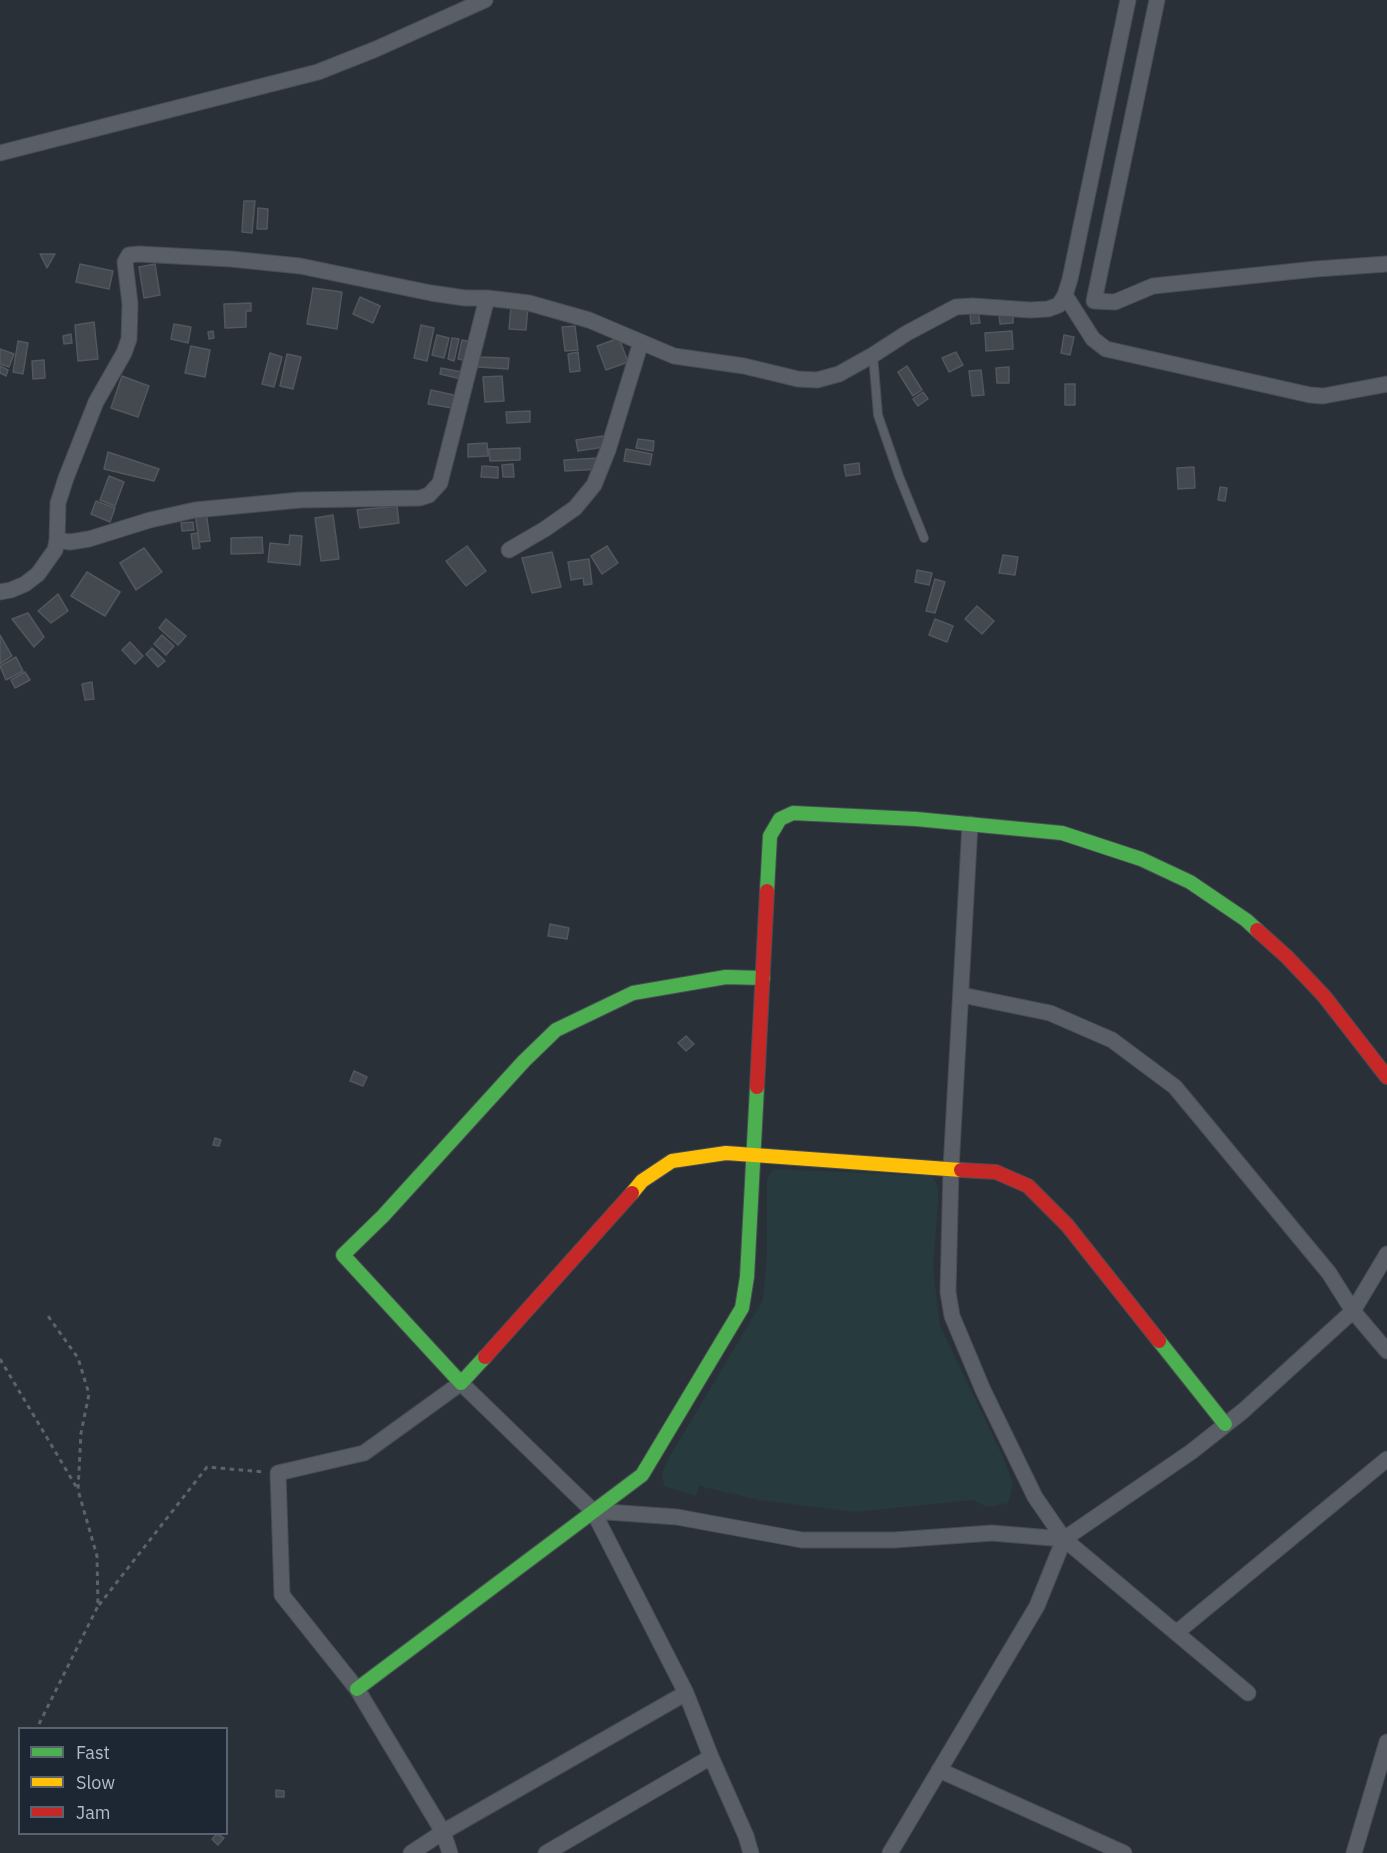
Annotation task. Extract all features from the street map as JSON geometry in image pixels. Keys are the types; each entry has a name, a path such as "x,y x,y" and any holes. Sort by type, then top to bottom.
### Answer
{"street":[{"path":"0,153 318,72 376,49 485,0"},
{"path":"0,592 25,584 49,561 57,540 58,503 66,478 96,402 120,361 129,339 130,304 125,262 129,255 231,259 300,266 431,293 529,303 589,320 674,356 755,368 798,379 817,380 839,374 956,307 1030,310 1048,309 1059,305 1065,295 1128,0"},
{"path":"1157,0 1094,301 1115,302 1153,286 1387,264"},
{"path":"1065,295 1093,339 1106,349 1310,395 1330,395 1387,384"},
{"path":"57,540 70,542 89,539 150,520 195,510 300,500 420,498 429,495 440,483 487,298"},
{"path":"509,550 575,508 594,485 608,450 641,342"},
{"path":"357,1689 642,1476 742,1308 747,1277 770,836 780,819 793,813 916,819 1062,833 1141,859 1190,882 1246,920 1287,957 1324,996 1387,1077"},
{"path":"970,824 951,1169 948,1292 952,1316 983,1390 1035,1497 1064,1539 1248,1693"},
{"path":"751,1853 686,1693 593,1511 461,1383 343,1256 555,1030 633,993 726,977 763,978"},
{"path":"962,995 1050,1013 1112,1040 1175,1087 1329,1273 1353,1311 1387,1351"},
{"path":"450,1853 443,1832 357,1689 282,1595 278,1473 364,1453 461,1383 642,1181 672,1161 726,1153 753,1154 996,1172 1028,1186 1067,1225 1225,1424"},
{"path":"891,1853 1037,1606 1064,1539 1191,1452 1243,1411 1353,1311 1387,1254"},
{"path":"1176,1633 1387,1459"},
{"path":"593,1511 677,1517 802,1540 894,1540 992,1533 1064,1539"},
{"path":"411,1853 443,1832 686,1693"},
{"path":"1354,1853 1387,1742"},
{"path":"546,1853 711,1756"},
{"path":"939,1770 1124,1853"}],"lane":[{"path":"873,355 878,415 924,538"}],"path":[{"path":"48,1316 78,1358 89,1394 81,1433 78,1490"},
{"path":"0,1359 78,1490 98,1556 98,1606"},
{"path":"39,1724 98,1606 207,1467 278,1473"}],"green space":[{"path":"773,1169 932,1176 939,1189 933,1268 940,1326 1004,1459 1013,1484 1008,1503 988,1507 972,1500 855,1512 759,1500 699,1486 696,1496 664,1486 662,1473 667,1461 763,1300 767,1255 767,1180"}],"building":[{"path":"244,201 255,201 252,233 242,232"},
{"path":"258,208 268,209 267,229 257,229"},
{"path":"40,254 55,254 47,268"},
{"path":"80,264 113,271 109,289 76,282"},
{"path":"155,264 160,295 144,298 139,267"},
{"path":"313,288 342,292 337,329 307,324"},
{"path":"360,297 380,306 373,323 353,314"},
{"path":"251,303 251,311 246,311 246,327 225,328 224,304"},
{"path":"511,306 528,307 526,330 509,329"},
{"path":"978,311 980,323 971,324 970,313"},
{"path":"1013,312 1013,323 1000,324 999,313"},
{"path":"94,322 98,359 78,361 75,325"},
{"path":"174,324 191,327 188,343 171,339"},
{"path":"421,325 434,328 427,361 414,358"},
{"path":"575,326 578,350 565,351 562,327"},
{"path":"213,331 214,338 209,339 208,332"},
{"path":"1012,331 1013,349 986,351 985,333"},
{"path":"71,334 72,343 64,344 63,336"},
{"path":"437,335 449,338 444,358 432,355"},
{"path":"1064,335 1074,337 1070,355 1061,353"},
{"path":"452,338 459,339 454,361 448,359"},
{"path":"619,338 628,362 606,370 597,346"},
{"path":"462,340 472,342 467,361 458,359"},
{"path":"18,341 28,343 23,374 13,372"},
{"path":"191,346 210,350 205,377 185,373"},
{"path":"0,349 14,354 9,367 0,364"},
{"path":"578,352 580,371 570,372 568,354"},
{"path":"956,352 963,365 949,372 942,358"},
{"path":"270,353 282,357 274,387 262,384"},
{"path":"287,354 301,357 293,389 280,386"},
{"path":"479,357 509,358 508,369 478,367"},
{"path":"44,360 45,378 33,379 32,361"},
{"path":"0,366 8,370 6,376 0,373"},
{"path":"907,366 922,390 913,396 898,372"},
{"path":"1009,367 1009,383 997,383 996,368"},
{"path":"441,368 462,372 461,379 440,374"},
{"path":"981,370 984,395 972,396 969,371"},
{"path":"122,376 149,386 138,417 111,408"},
{"path":"502,376 504,401 485,402 483,377"},
{"path":"1065,384 1075,384 1075,405 1065,405"},
{"path":"431,390 454,395 452,408 428,404"},
{"path":"923,392 928,399 918,406 913,399"},
{"path":"530,411 530,422 507,423 506,412"},
{"path":"603,436 604,447 578,451 576,440"},
{"path":"638,439 654,441 653,451 636,448"},
{"path":"487,443 488,456 468,457 468,444"},
{"path":"520,448 520,460 490,461 489,449"},
{"path":"626,449 652,454 650,465 624,461"},
{"path":"108,452 159,469 154,481 104,469"},
{"path":"599,458 600,469 565,471 564,460"},
{"path":"859,463 860,474 846,476 844,465"},
{"path":"513,464 514,477 503,477 502,465"},
{"path":"482,466 498,467 498,478 481,477"},
{"path":"1194,467 1195,488 1178,489 1177,468"},
{"path":"109,476 124,482 115,506 100,500"},
{"path":"1220,487 1227,488 1225,501 1218,500"},
{"path":"96,501 115,508 110,522 91,514"},
{"path":"397,506 399,523 360,528 357,510"},
{"path":"206,511 210,541 199,542 195,513"},
{"path":"333,515 339,559 321,561 315,518"},
{"path":"193,522 194,530 182,531 181,523"},
{"path":"198,533 200,548 193,549 191,534"},
{"path":"290,535 302,536 300,565 268,562 270,543 289,545"},
{"path":"262,537 263,553 231,554 231,538"},
{"path":"467,546 486,571 466,586 446,561"},
{"path":"607,546 618,563 602,574 591,556"},
{"path":"144,548 162,572 136,590 120,563"},
{"path":"552,552 561,587 532,593 522,558"},
{"path":"1003,555 1018,557 1015,575 999,573"},
{"path":"589,559 592,584 584,585 583,578 571,580 568,562"},
{"path":"917,570 932,573 929,585 915,582"},
{"path":"87,572 120,592 105,616 71,596"},
{"path":"935,579 945,582 935,613 926,611"},
{"path":"58,594 68,611 51,623 38,611"},
{"path":"977,606 994,621 982,634 965,619"},
{"path":"28,613 44,637 34,647 12,619"},
{"path":"166,619 186,636 178,645 159,628"},
{"path":"935,619 953,626 947,642 929,635"},
{"path":"0,635 12,656 0,664"},
{"path":"162,635 174,646 166,655 154,644"},
{"path":"130,642 143,656 135,664 122,650"},
{"path":"152,648 165,661 158,667 146,654"},
{"path":"16,657 23,671 6,680 0,666"},
{"path":"25,672 30,680 15,688 11,680"},
{"path":"92,682 94,699 85,700 82,684"},
{"path":"550,924 569,928 567,939 548,936"},
{"path":"686,1036 694,1044 686,1051 678,1043"},
{"path":"354,1071 367,1077 363,1086 350,1081"},
{"path":"215,1138 221,1140 219,1146 213,1145"},
{"path":"276,1790 284,1791 284,1797 276,1797"},
{"path":"216,1835 224,1838 218,1845 212,1839"}],"traffic: fast":[{"path":"767,891 770,836 780,819 793,813 916,819 1062,833 1141,859 1190,882 1257,930"},
{"path":"485,1357 461,1383 343,1255 383,1216 524,1061 556,1030 633,993 726,977 763,978"},
{"path":"357,1689 642,1475 742,1308 747,1277 757,1087"},
{"path":"1159,1341 1225,1424"}],"traffic: slow":[{"path":"632,1193 642,1181 672,1161 726,1153 961,1170"}],"traffic: jam":[{"path":"757,1087 767,891"},
{"path":"1257,930 1287,957 1324,996 1387,1077"},
{"path":"961,1170 996,1172 1028,1186 1067,1225 1159,1341"},
{"path":"485,1357 632,1193"}]}
